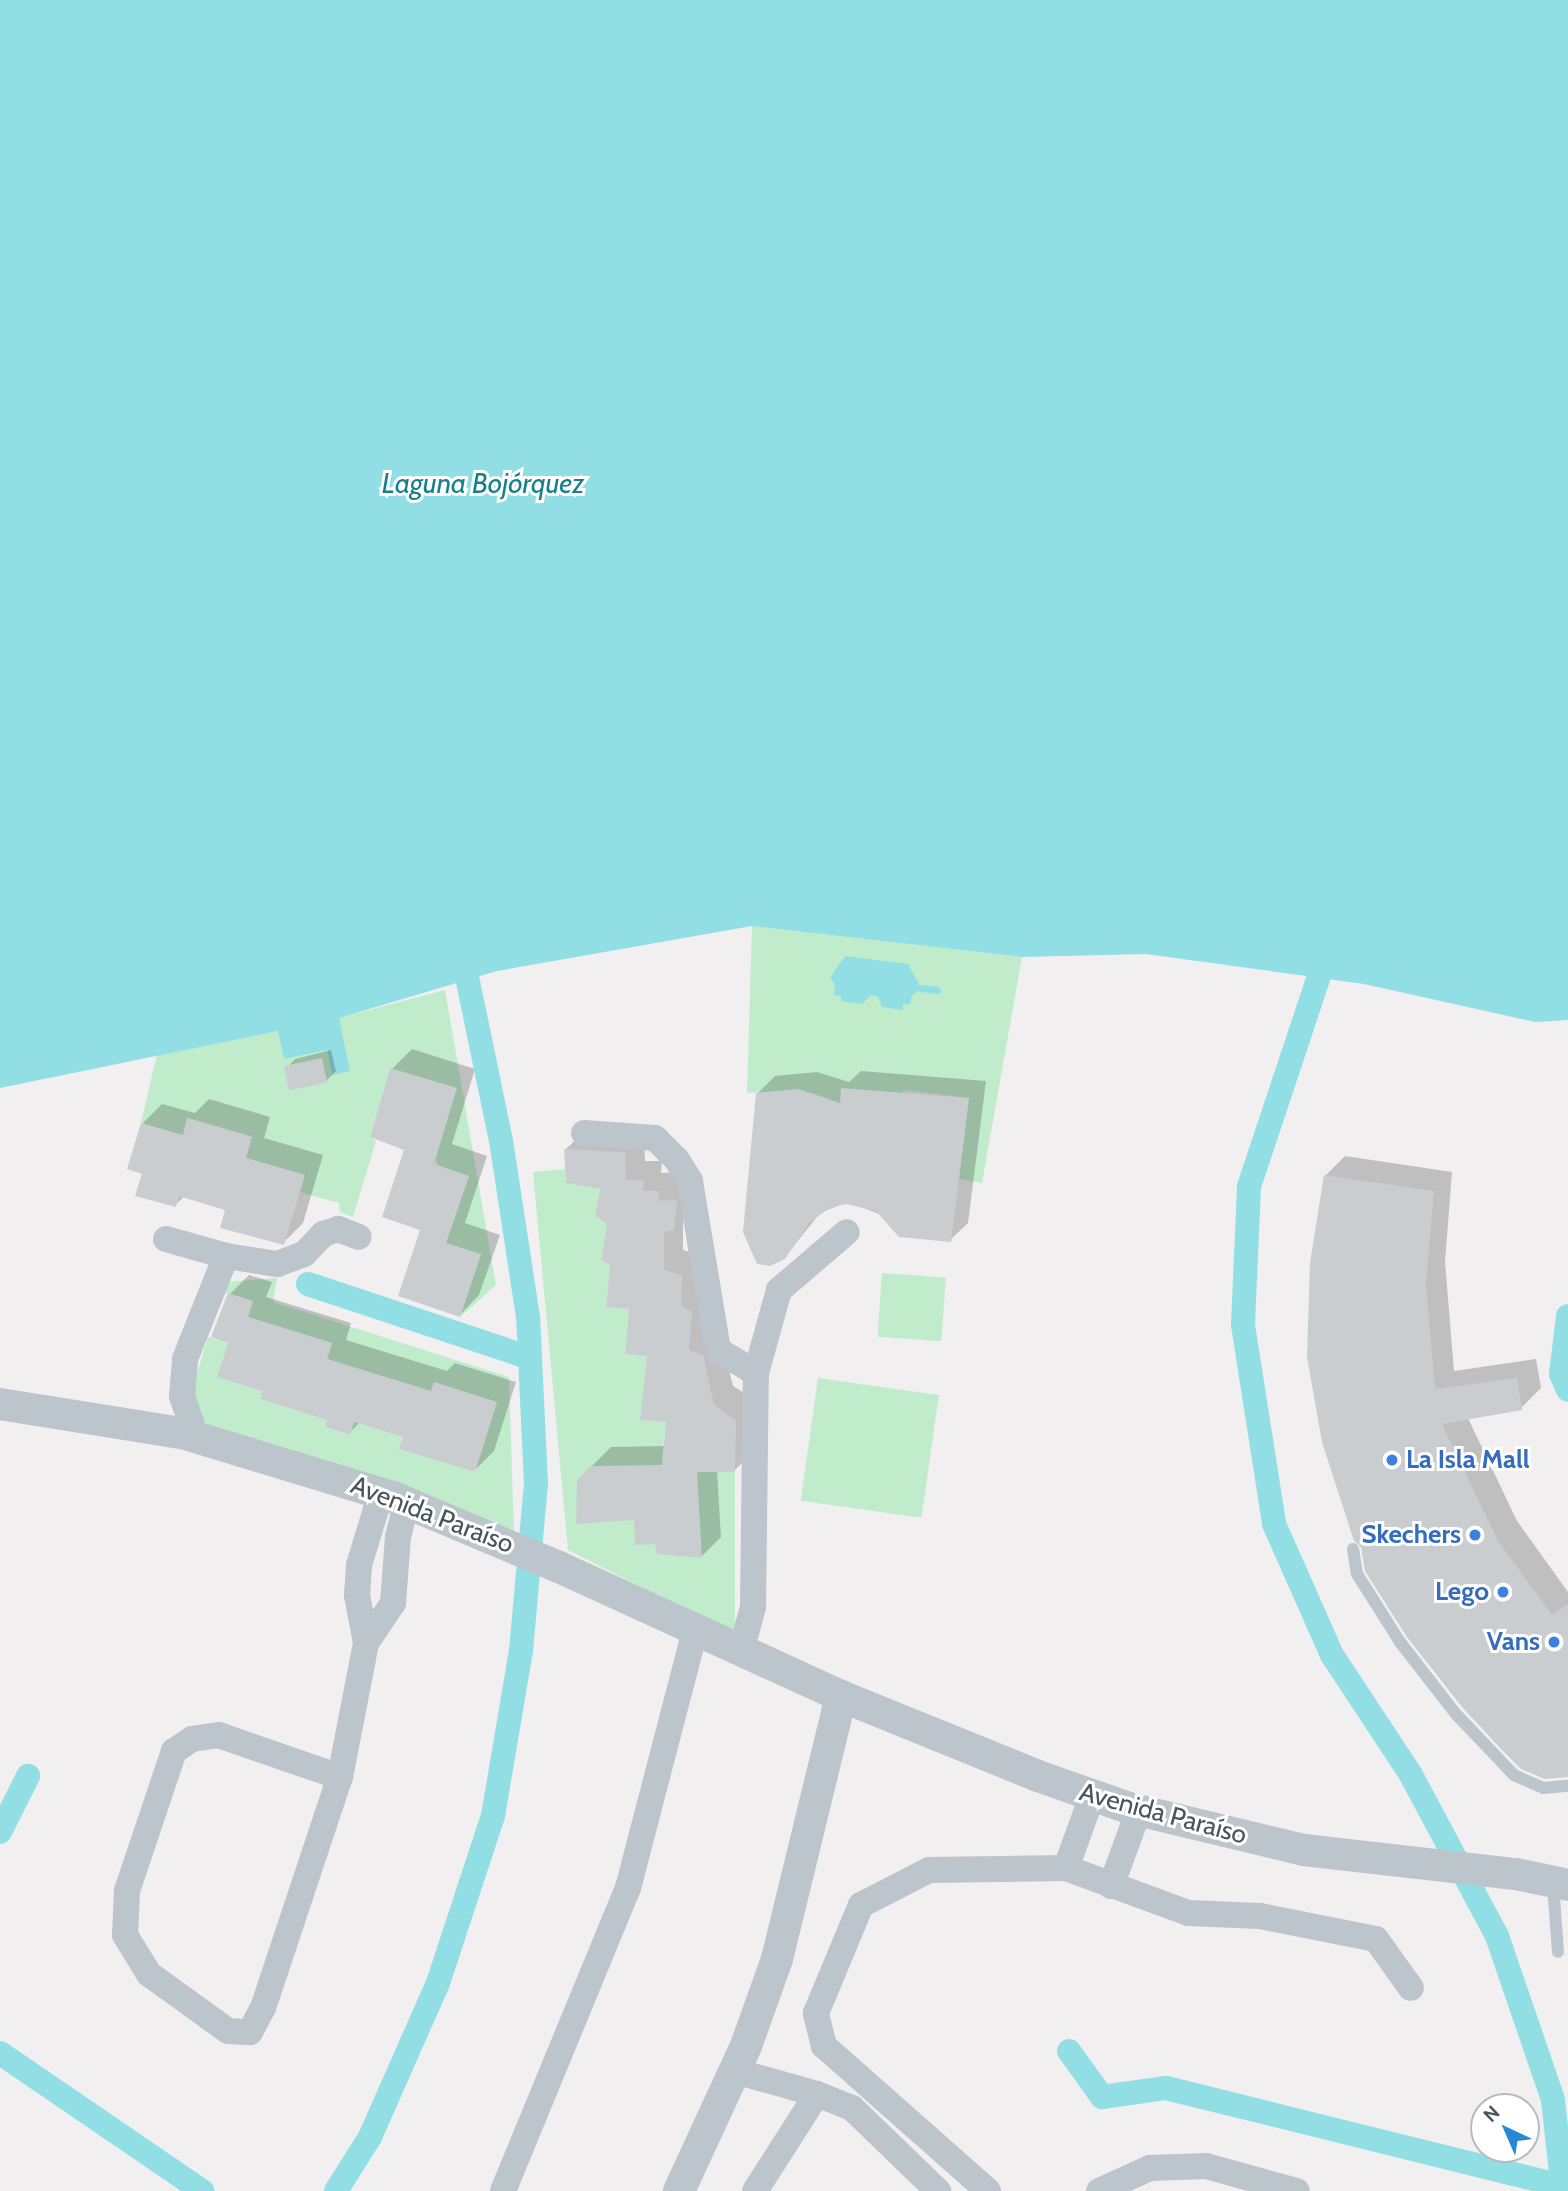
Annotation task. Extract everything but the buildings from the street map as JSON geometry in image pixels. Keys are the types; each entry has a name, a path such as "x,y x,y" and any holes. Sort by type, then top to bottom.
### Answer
{"street":[{"path":"584,1133 655,1138 677,1160 690,1181 718,1350 756,1373"},
{"path":"166,1240 226,1256 277,1264 304,1254 323,1234 338,1228 359,1237"},
{"path":"741,1651 753,1607 756,1373 779,1290 847,1232"},
{"path":"196,1437 182,1396 186,1359 226,1256"},
{"name":"Avenida Paraíso","path":"0,1404 93,1416 196,1437 394,1498 559,1567 841,1696 1092,1796 1304,1850 1396,1863 1561,1877"},
{"path":"366,1643 393,1604 398,1537 394,1498"},
{"path":"340,1777 219,1735 192,1739 174,1751 127,1891 125,1936 149,1974 228,2031 250,2032 263,2008 340,1777 366,1643 357,1595 359,1565 394,1498"},
{"path":"503,2191 628,1888 695,1630"},
{"path":"679,2191 735,2071 777,1959 841,1696"},
{"path":"1066,1868 1092,1796"},
{"path":"1111,1886 1139,1810"},
{"path":"988,2191 824,2046 816,2013 861,1905 929,1870 1066,1868 1188,1913 1261,1916 1376,1939 1410,1988"},
{"path":"735,2071 817,2094 852,2108 938,2191"},
{"path":"755,2191 817,2094"},
{"path":"1099,2191 1150,2168 1206,2166 1297,2191"}],"lane":[{"path":"1353,1549 1357,1574 1399,1642 1455,1713 1514,1775 1543,1788 1568,1786"},
{"path":"1558,1952 1561,1877"}],"green space":[{"path":"752,926 1022,957 982,1183 959,1179 969,1098 903,1090 891,1191 816,1137 826,1098 801,1090 795,1120 782,1121 780,1091 747,1093"},
{"path":"445,990 496,1285 460,1317 481,1255 446,1243 469,1176 439,1166 390,1068 370,1137 376,1141 353,1217 340,1212 339,1203 299,1192 304,1175 246,1158 251,1136 188,1118 183,1135 141,1123 157,1054 278,1031 327,1050 332,1074 349,1071 338,1018"},
{"path":"565,1169 566,1183 600,1189 595,1216 607,1224 601,1260 610,1265 606,1307 629,1309 625,1353 647,1356 641,1420 666,1422 662,1459 667,1472 735,1472 735,1635 568,1550 533,1172"},
{"path":"882,1273 946,1277 941,1341 878,1337"},
{"path":"277,1278 273,1302 509,1377 514,1536 212,1430 197,1412 192,1390 208,1337 228,1343 217,1377 262,1391 260,1399 327,1420 325,1427 349,1435 354,1422 403,1437 400,1449 475,1472 497,1402 434,1382 431,1391 327,1359 332,1343 248,1317 253,1301 222,1292 226,1282"},
{"path":"818,1378 939,1395 922,1518 801,1501"}],"water":[{"name":"Laguna Bojórquez","path":"0,0 1568,0 1568,1020 1535,1022 1364,984 1146,954 1022,957 752,926 497,971 339,1018 350,1071 332,1075 327,1050 284,1059 278,1031 0,1088"},
{"path":"845,956 908,964 921,988 912,996 910,1004 903,1004 903,1010 882,1007 878,997 871,995 862,1004 841,1001 841,996 834,995 835,984 830,978"}],"waterway":[{"path":"1318,979 1249,1187 1243,1325 1274,1524 1332,1655 1411,1775 1497,1936 1553,2100 1563,2191"},
{"path":"336,2191 370,2137 438,1983 493,1816 521,1651 536,1484 528,1317 501,1141 468,981"},
{"path":"921,988 937,990"},
{"path":"308,1284 530,1358"},
{"path":"1568,1316 1561,1374 1568,1390"},
{"path":"0,1832 28,1776"},
{"path":"1069,2051 1102,2097 1166,2088 1563,2186"},
{"path":"0,2053 202,2191"}],"place":[{"name":"La Isla Mall","path":"1392,1460"},
{"name":"Skechers","path":"1475,1535"},
{"name":"Lego","path":"1503,1592"},
{"name":"Vans","path":"1554,1642"}]}
